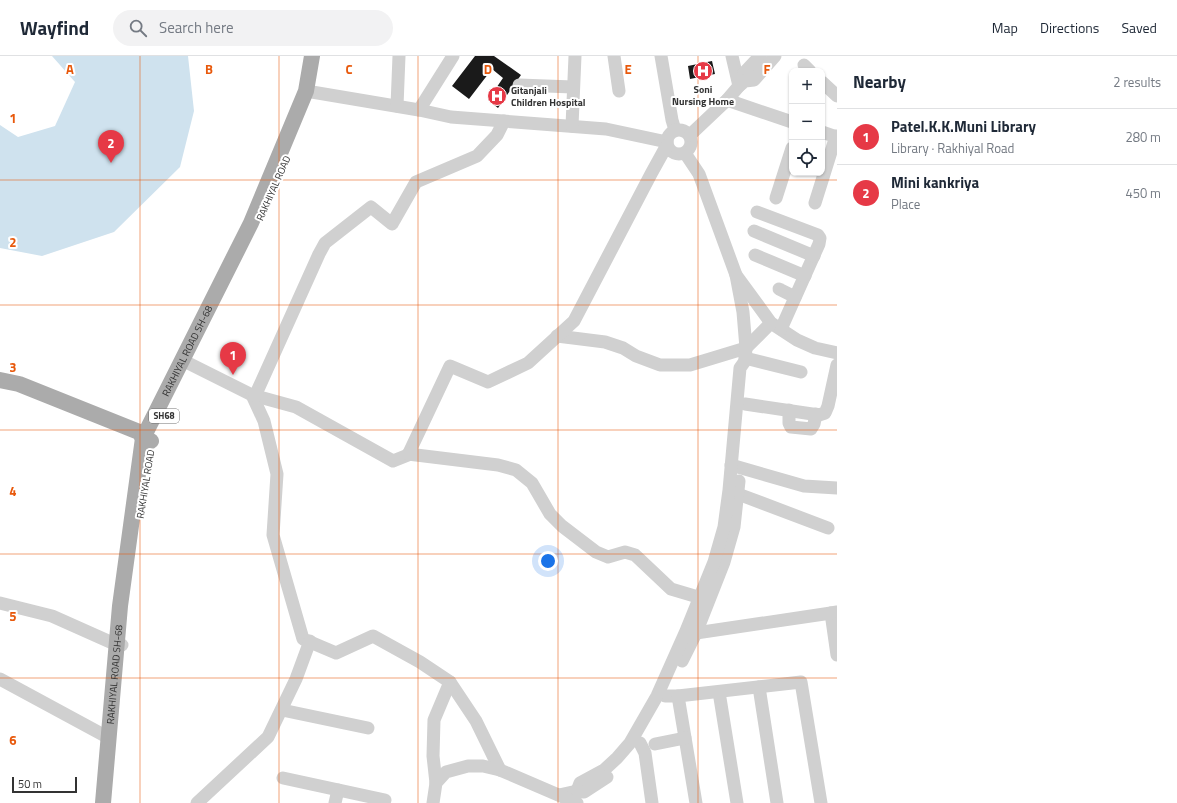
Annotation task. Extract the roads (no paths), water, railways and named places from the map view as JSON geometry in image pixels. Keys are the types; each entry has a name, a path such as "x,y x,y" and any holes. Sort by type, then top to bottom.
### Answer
{"main road":[{"name":"SH68","path":"309,92 312,56"},
{"name":"RAKHIYAL ROAD","path":"186,362 250,239 299,129 319,56"},
{"name":"RAKHIYAL ROAD SH-68","path":"103,803 119,645 120,606 147,439 186,362"},
{"path":"0,380 19,384 140,432 147,439"},
{"path":"0,387 18,392 136,439 147,439"},
{"name":"SH68","path":"111,803 119,645"}],"street":[{"path":"397,106 399,56"},
{"path":"419,110 453,56"},
{"path":"572,126 575,56"},
{"path":"614,56 619,91"},
{"path":"661,56 675,130"},
{"path":"732,56 742,84"},
{"path":"742,84 744,73 760,56"},
{"path":"690,135 742,84 754,80 775,56"},
{"path":"519,85 574,87"},
{"path":"825,85 837,96"},
{"path":"309,92 397,106 451,117 606,129 667,144 671,152 674,154 685,153 689,149 692,144 690,135 683,130 675,130 670,134 667,144 574,321 528,363 488,382 450,366 408,454"},
{"path":"727,100 789,121"},
{"path":"500,770 476,720 450,682 420,662 374,636 336,653 303,638 273,535 277,474 264,421 254,396 325,243 371,208 392,224 416,182 477,156 497,135 504,121"},
{"path":"815,203 836,137 825,133"},
{"path":"436,783 446,772 468,766 483,766 500,770 559,795 577,797 609,776 623,764 640,743 672,696 696,633 724,527 729,490 735,466 745,404 749,368 746,356 743,312 736,275 699,174 685,153"},
{"path":"776,198 789,157"},
{"path":"577,797 580,783 604,770 630,743 657,696 686,631 724,562 734,527 738,494 735,466 740,368 746,356 776,326 795,297 814,256 820,238 757,212"},
{"path":"754,231 814,256"},
{"path":"755,255 805,276"},
{"path":"736,275 776,326 797,340 816,348 837,353"},
{"path":"779,289 795,297"},
{"path":"557,336 605,342 623,348 636,356 660,365 690,364 746,356 802,372"},
{"path":"186,362 254,396 296,407 393,462 408,454 498,465 516,470 532,483 550,514 562,526 596,552 608,557 625,552 635,555 671,589 704,599"},
{"path":"745,404 816,414 825,413 828,406 837,365"},
{"path":"735,466 804,486 837,488"},
{"path":"738,494 828,528"},
{"path":"0,603 52,616 119,645"},
{"path":"696,633 834,612 837,655"},
{"path":"197,803 268,737 296,679 310,641"},
{"path":"0,679 109,738"},
{"path":"433,803 436,783 433,756 434,720 450,682"},
{"path":"672,696 801,682 821,803"},
{"path":"759,687 777,803"},
{"path":"719,692 737,803"},
{"path":"672,696 685,738 696,803"},
{"path":"282,710 368,728"},
{"path":"655,744 685,738"},
{"path":"640,743 645,753 652,803"},
{"path":"283,778 384,800"},
{"path":"335,803 338,790"}],"water":[{"path":"52,56 188,56 194,111 180,167 114,232 42,256 0,248 0,125 18,137 55,126 75,82"}],"place":[{"name":"Soni Nursing Home","path":"703,71"},
{"name":"Gitanjali Children Hospital","path":"497,96"},
{"name":"Mini kankriya","path":"111,163"},
{"name":"Patel.K.K.Muni Library","path":"233,375"}]}
